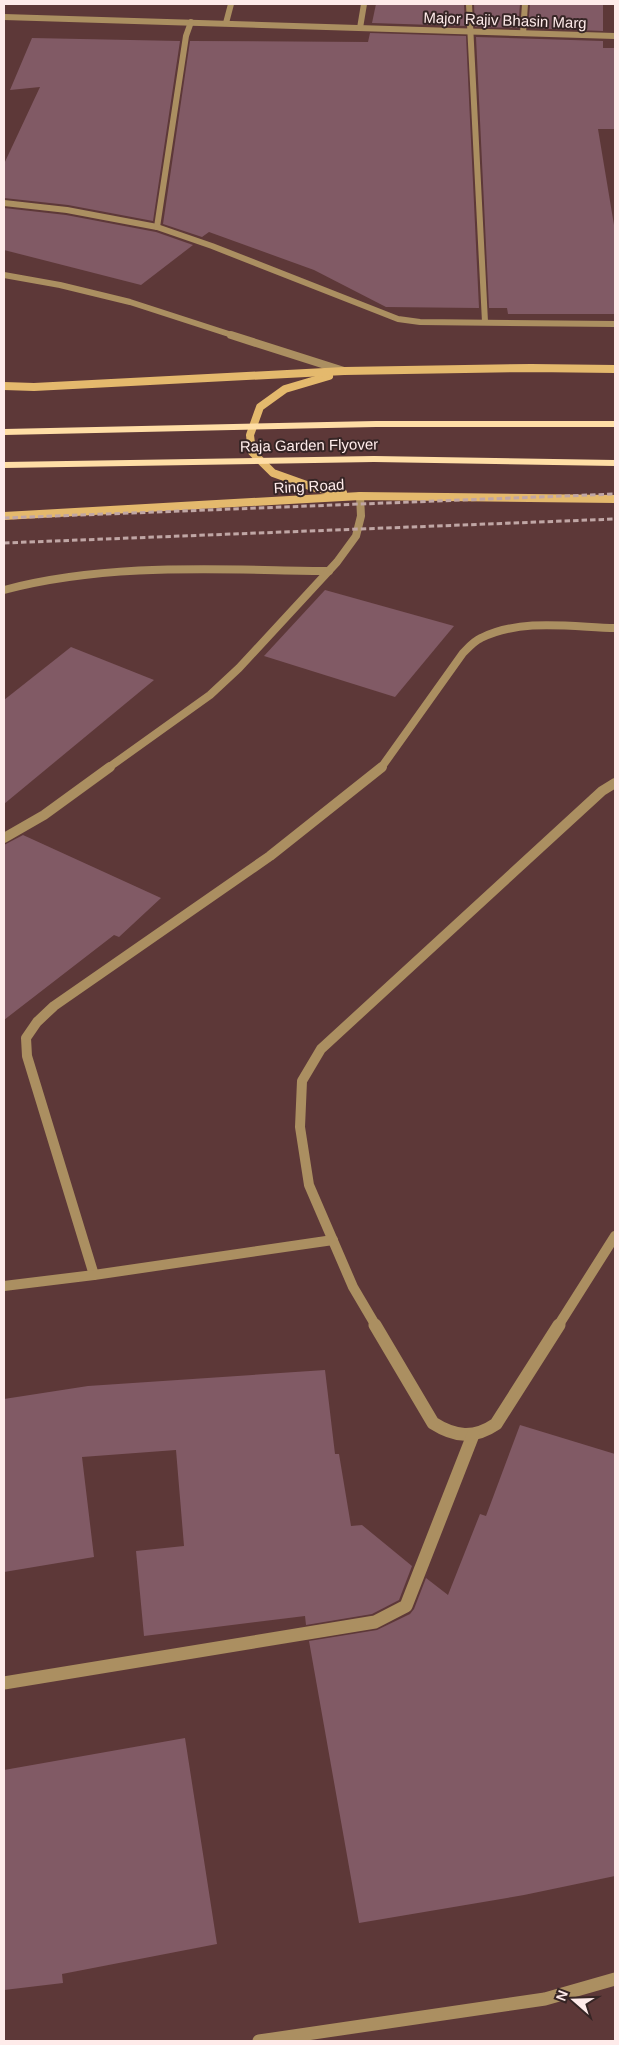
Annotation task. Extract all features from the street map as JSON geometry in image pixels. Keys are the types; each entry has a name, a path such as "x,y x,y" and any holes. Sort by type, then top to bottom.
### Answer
{"main road":[{"path":"4,386 34,387 344,371 531,368 615,369"},
{"path":"344,371 285,390 260,407 250,435 252,452 273,473 315,488 360,496"},
{"path":"4,380 34,387"},
{"name":"Raja Garden Flyover","path":"4,432 376,424 615,424"},
{"name":"Raja Garden Flyover","path":"4,465 374,459 615,462"},
{"name":"Ring Road","path":"4,516 360,496 615,499"}],"street":[{"path":"226,23 231,4"},
{"path":"360,28 364,4"},
{"path":"469,4 485,322"},
{"path":"523,33 525,4"},
{"name":"Major Rajiv Bhasin Marg","path":"4,17 615,36"},
{"path":"157,227 186,36 190,22"},
{"path":"4,203 67,210 157,227 212,246 386,316 420,322 615,324"},
{"path":"4,275 60,284 130,302 344,371"},
{"path":"4,838 44,815 210,695 239,668 329,571 356,536 361,516 360,496"},
{"path":"4,590 27,584 113,571 176,569 329,571"},
{"path":"94,1275 27,1056 26,1038 37,1022 54,1006 270,856 379,771 463,653 478,638 500,630 524,627 615,628"},
{"path":"615,783 602,791 321,1050 302,1081 300,1127 309,1185 353,1287 433,1423 458,1436 485,1432 496,1424 615,1236"},
{"path":"4,1286 94,1275 333,1240"},
{"path":"4,1683 375,1622 406,1606 473,1435"},
{"path":"259,2041 545,1999 615,1979"}],"building":[{"path":"376,4 464,4 465,26 372,23"},
{"path":"474,4 520,4 518,28 475,27"},
{"path":"530,4 603,4 603,31 528,28"},
{"path":"370,33 466,36 479,308 386,307 314,270 209,232 202,237 163,224 190,41 368,42"},
{"path":"476,37 603,41 603,48 615,48 615,129 598,129 615,231 615,314 508,314 507,308 489,308"},
{"path":"32,38 180,41 153,221 68,205 4,198 4,164 40,87 10,90"},
{"path":"4,208 66,215 156,232 193,245 141,285 4,250"},
{"path":"325,590 454,626 395,697 264,656"},
{"path":"71,647 154,680 4,804 4,700"},
{"path":"23,835 161,898 119,937 114,935 4,1020 4,845"},
{"path":"325,1370 335,1454 339,1454 351,1526 362,1525 412,1566 399,1600 372,1614 306,1625 305,1616 144,1636 136,1551 184,1546 176,1450 82,1457 94,1557 4,1572 4,1399 88,1386"},
{"path":"520,1425 615,1454 615,1876 524,1895 359,1923 309,1641 377,1630 410,1614 414,1609 426,1578 448,1595 480,1514 486,1516"},
{"path":"185,1738 217,1944 62,1974 63,1983 4,1990 4,1770"}],"railway":[{"path":"4,518 615,494"},
{"path":"4,543 615,519"}]}
